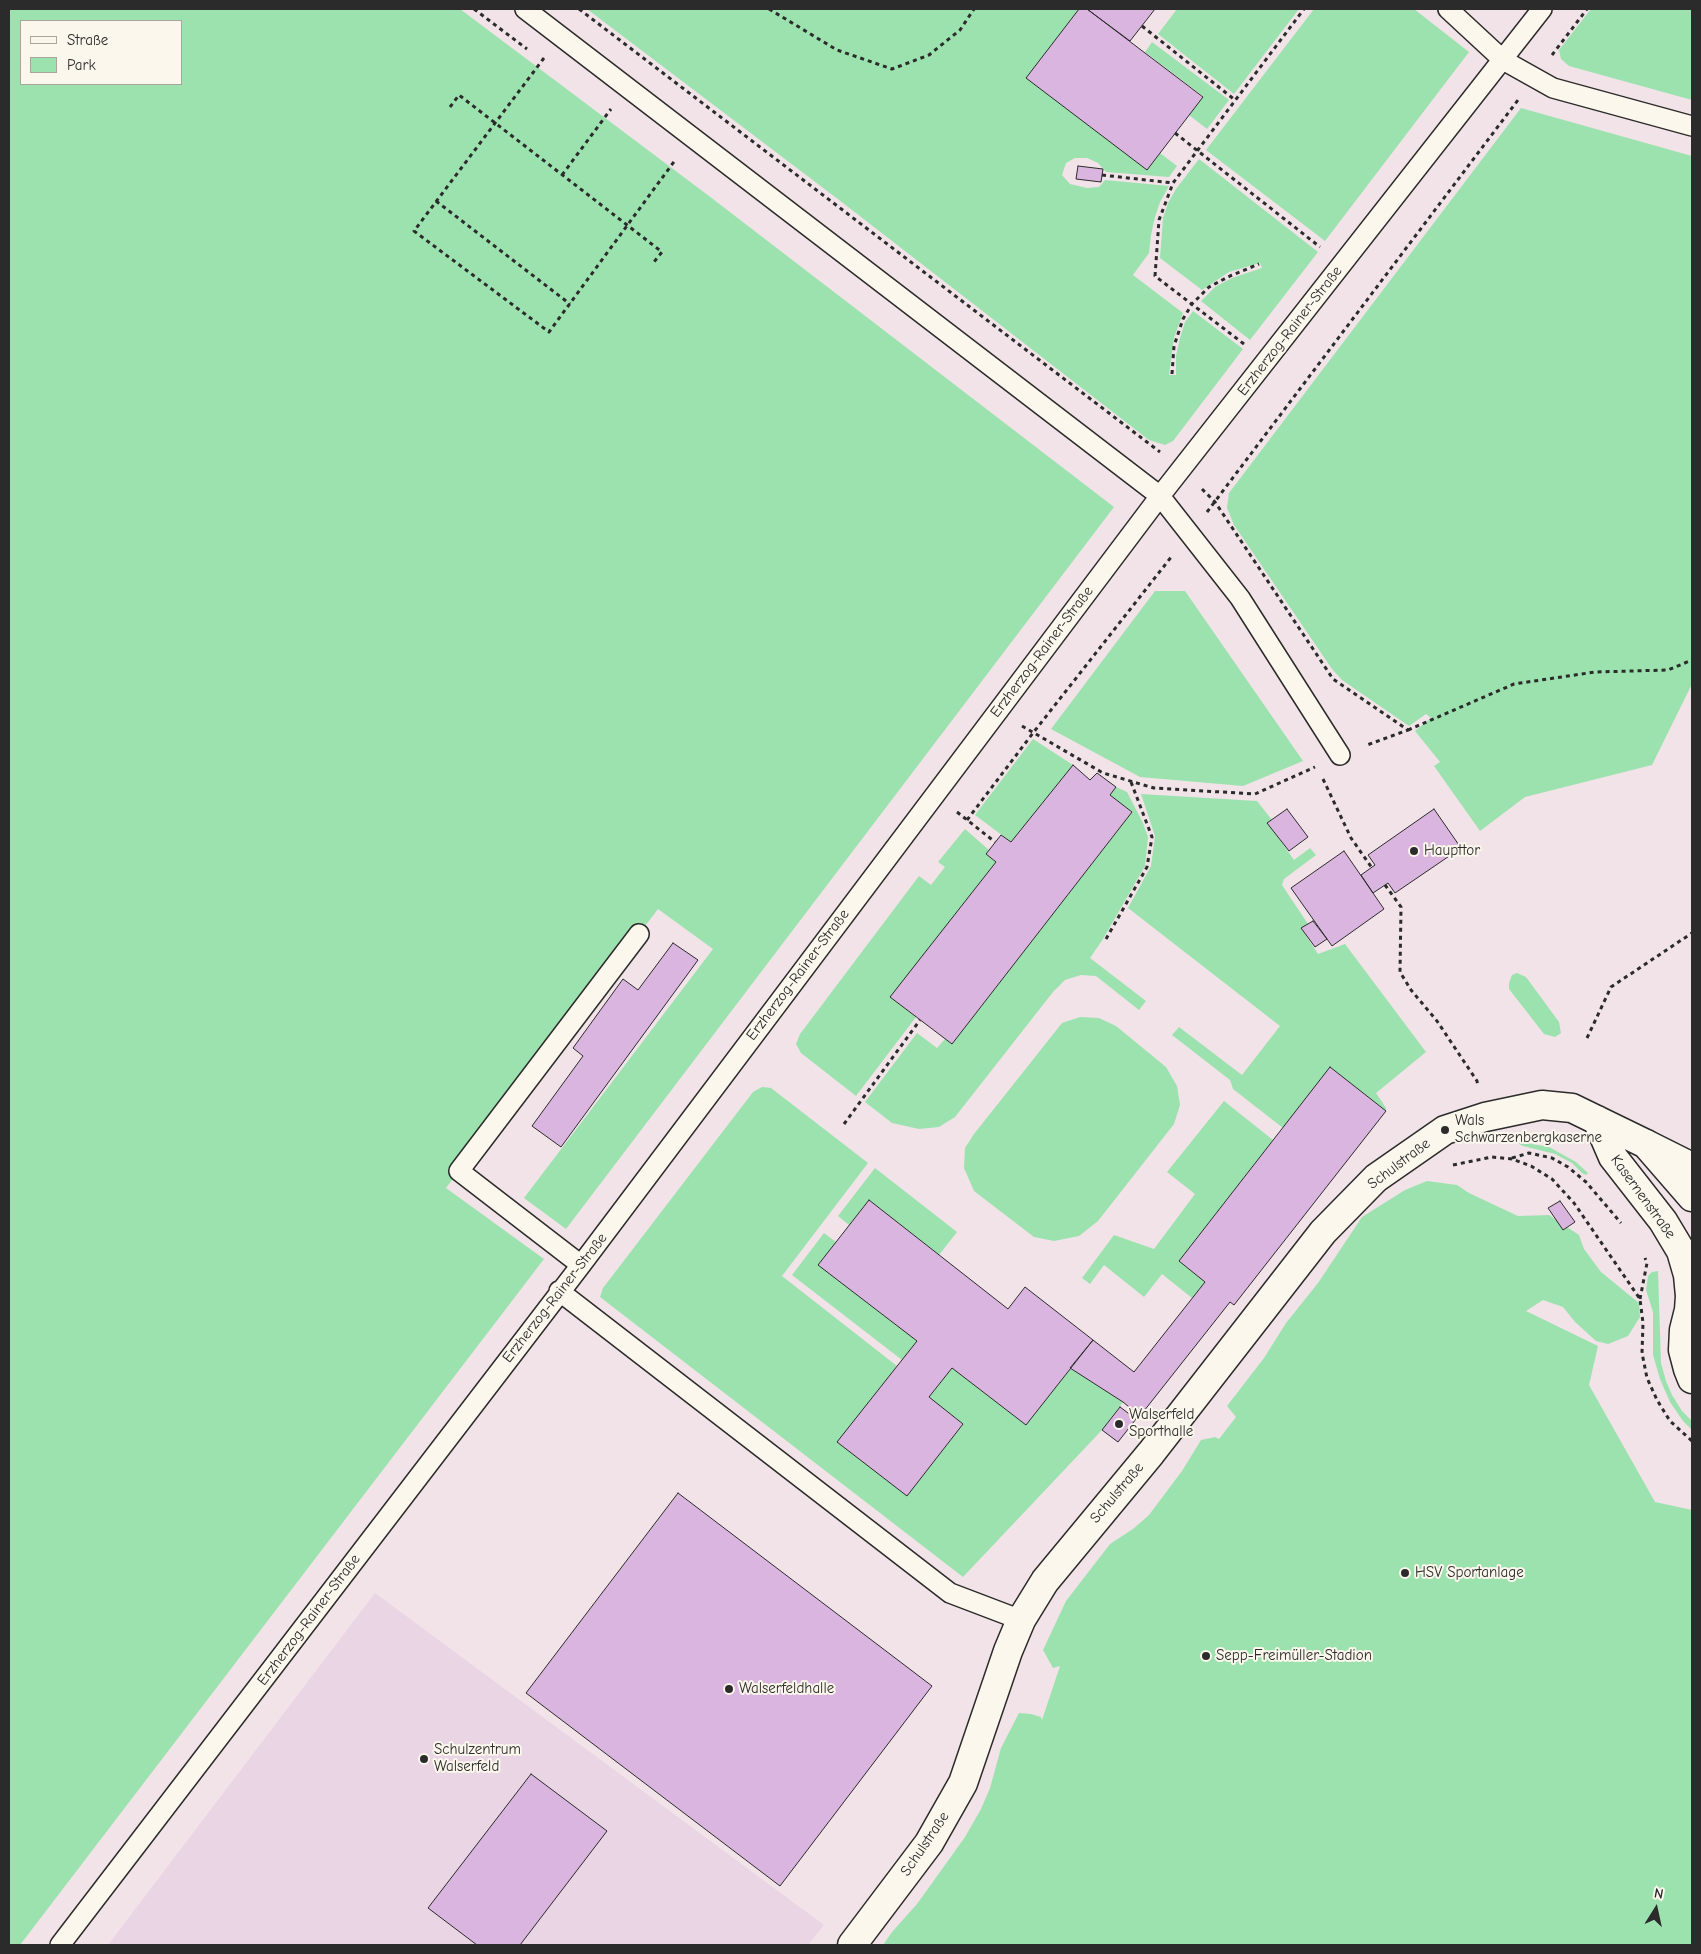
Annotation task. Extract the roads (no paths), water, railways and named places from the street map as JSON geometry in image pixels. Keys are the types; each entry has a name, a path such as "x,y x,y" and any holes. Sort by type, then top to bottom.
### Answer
{"main road":[{"name":"Schulstraße","path":"852,1945 929,1842 963,1784 996,1683 1021,1620 1045,1581 1151,1453 1323,1232 1376,1178 1445,1130 1485,1118 1542,1105 1572,1108 1597,1120"},
{"name":"Kasernenstraße","path":"1597,1120 1646,1144 1692,1197"},
{"name":"Kasernenstraße","path":"1597,1120 1613,1157 1663,1221 1681,1251 1688,1275 1690,1308 1684,1330 1683,1350 1692,1379"},
{"path":"1646,1144 1692,1167"}],"lane":[{"path":"525,9 1160,496 1240,598 1340,755"},
{"path":"1448,9 1503,60 1553,88 1692,126"},
{"name":"Erzherzog-Rainer-Straße","path":"60,1945 581,1265 1160,496 1542,9"},
{"path":"581,1265 459,1171 639,934"},
{"path":"559,1292 950,1592 1021,1620"}],"place":[{"name":"Haupttor","path":"1414,851"},
{"name":"Wals Schwarzenbergkaserne","path":"1445,1130"},
{"name":"Walserfeld Sporthalle","path":"1119,1424"},
{"name":"HSV Sportanlage","path":"1405,1573"},
{"name":"Sepp-Freimüller-Stadion","path":"1206,1656"},
{"name":"Walserfeldhalle","path":"729,1689"},
{"name":"Schulzentrum Walserfeld","path":"424,1759"}]}
